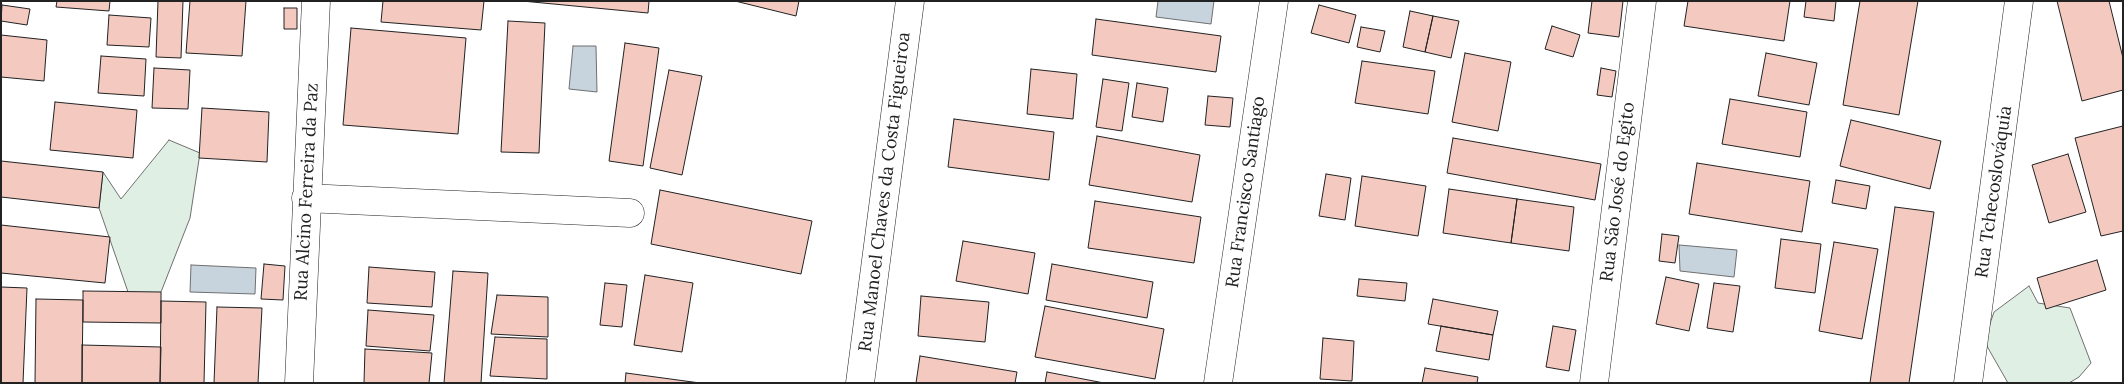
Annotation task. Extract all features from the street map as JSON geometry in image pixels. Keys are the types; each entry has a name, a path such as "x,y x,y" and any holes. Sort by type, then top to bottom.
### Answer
{"street":[{"name":"Rua Alcino Ferreira da Paz","path":"299,383 316,1"},
{"name":"Rua Manoel Chaves da Costa Figueiroa","path":"860,383 910,1"},
{"name":"Rua Francisco Santiago","path":"1218,383 1274,1"},
{"name":"Rua São José do Egito","path":"1594,383 1642,1"},
{"name":"Rua Tchecoslováquia","path":"1968,383 2019,1"},
{"path":"306,198 630,214"}],"green space":[{"path":"169,140 200,153 190,218 161,292 137,318 99,208 103,172 121,199"},
{"path":"2029,286 2038,303 2070,308 2091,363 2079,377 2069,383 2008,383 1984,341 1994,312"}],"shaded area":[{"path":"1158,1 1214,1 1211,24 1156,17"},
{"path":"573,46 596,46 597,92 569,89"},
{"path":"1679,245 1737,250 1734,277 1680,271"},
{"path":"191,265 256,268 255,294 190,292"}],"building":[{"path":"57,1 110,1 109,11 56,7"},
{"path":"158,1 183,1 181,58 156,57"},
{"path":"190,1 246,1 242,56 186,53"},
{"path":"383,1 484,1 481,30 381,22"},
{"path":"522,1 649,1 648,13"},
{"path":"735,1 799,1 796,16"},
{"path":"1592,1 1623,1 1619,37 1588,33"},
{"path":"1688,1 1790,1 1784,41 1684,26"},
{"path":"1806,1 1836,1 1834,21 1804,17"},
{"path":"1860,1 1918,1 1899,115 1843,105"},
{"path":"2057,1 2109,1 2123,58 2123,90 2082,101"},
{"path":"2,5 30,9 27,25 1,21"},
{"path":"1319,5 1356,15 1349,43 1311,33"},
{"path":"284,8 297,8 297,29 284,29"},
{"path":"1410,11 1433,16 1425,52 1403,47"},
{"path":"109,15 151,18 149,47 107,45"},
{"path":"1433,16 1459,21 1451,58 1425,52"},
{"path":"1096,19 1221,36 1216,72 1092,55"},
{"path":"508,21 545,23 539,153 501,152"},
{"path":"1552,26 1580,35 1573,57 1545,49"},
{"path":"1361,27 1385,31 1380,52 1357,47"},
{"path":"351,28 466,38 458,134 343,125"},
{"path":"1,35 47,40 44,81 1,77"},
{"path":"625,43 659,48 643,166 609,161"},
{"path":"1465,53 1511,62 1498,131 1452,122"},
{"path":"1766,53 1817,63 1809,105 1758,96"},
{"path":"101,56 146,59 144,96 98,93"},
{"path":"1362,61 1435,71 1428,114 1355,103"},
{"path":"154,68 190,70 188,109 152,108"},
{"path":"1601,68 1616,71 1612,97 1597,95"},
{"path":"1031,69 1077,74 1073,119 1027,114"},
{"path":"669,70 702,76 682,175 650,168"},
{"path":"1103,79 1129,83 1122,131 1096,127"},
{"path":"1137,83 1168,88 1163,122 1132,117"},
{"path":"1208,96 1233,98 1230,127 1205,125"},
{"path":"1730,99 1807,112 1800,157 1722,144"},
{"path":"55,102 137,110 133,158 50,150"},
{"path":"202,108 269,112 267,162 199,158"},
{"path":"954,119 1054,132 1049,180 948,167"},
{"path":"1851,120 1941,141 1930,189 1840,166"},
{"path":"2123,126 2123,231 2101,236 2075,138"},
{"path":"1097,136 1200,155 1192,202 1089,185"},
{"path":"1453,138 1601,164 1595,200 1447,173"},
{"path":"2068,154 2086,212 2049,223 2032,165"},
{"path":"1,161 103,172 99,208 1,197"},
{"path":"1697,163 1810,181 1802,232 1689,214"},
{"path":"1326,174 1351,178 1345,220 1319,216"},
{"path":"1362,176 1426,186 1418,236 1355,226"},
{"path":"1836,180 1870,186 1866,209 1832,203"},
{"path":"1449,189 1517,199 1511,243 1443,233"},
{"path":"660,190 812,221 801,274 651,244"},
{"path":"1517,199 1574,207 1569,251 1511,243"},
{"path":"1095,201 1201,217 1194,263 1088,248"},
{"path":"1895,207 1934,212 1909,383 1870,383"},
{"path":"1,225 110,237 105,283 1,273"},
{"path":"1662,234 1679,236 1675,263 1659,261"},
{"path":"1781,239 1821,244 1815,293 1775,288"},
{"path":"963,241 1035,253 1028,294 956,281"},
{"path":"1834,242 1878,249 1862,339 1819,331"},
{"path":"2097,260 2106,290 2046,309 2037,278"},
{"path":"264,264 285,266 283,300 261,299"},
{"path":"1052,264 1153,282 1147,318 1046,300"},
{"path":"369,267 435,272 432,307 367,303"},
{"path":"453,271 488,273 481,383 444,383"},
{"path":"645,275 693,283 682,352 634,345"},
{"path":"1666,277 1699,284 1689,331 1656,324"},
{"path":"1359,279 1407,283 1405,301 1357,296"},
{"path":"605,283 627,285 622,327 600,325"},
{"path":"1714,283 1740,286 1733,332 1707,328"},
{"path":"1,287 27,288 23,383 1,383"},
{"path":"83,291 161,292 161,323 83,322"},
{"path":"497,295 548,297 548,337 491,334"},
{"path":"921,296 989,302 985,342 918,336"},
{"path":"36,299 83,300 82,383 35,383"},
{"path":"1433,299 1498,311 1493,335 1428,324"},
{"path":"161,301 206,302 204,383 160,383"},
{"path":"1045,306 1164,329 1155,379 1035,357"},
{"path":"217,307 262,308 258,383 214,383"},
{"path":"368,310 434,315 430,351 366,346"},
{"path":"1441,326 1493,335 1489,360 1436,351"},
{"path":"1553,326 1576,330 1569,371 1546,367"},
{"path":"495,337 547,339 547,379 490,376"},
{"path":"1323,338 1354,341 1352,381 1320,379"},
{"path":"82,345 161,347 160,383 82,383"},
{"path":"365,349 432,353 429,383 364,383"},
{"path":"920,356 1017,372 1015,383 916,383"},
{"path":"1425,368 1478,377 1477,383 1422,383"},
{"path":"1047,372 1104,383 1045,383"},
{"path":"626,373 700,383 625,383"}]}
